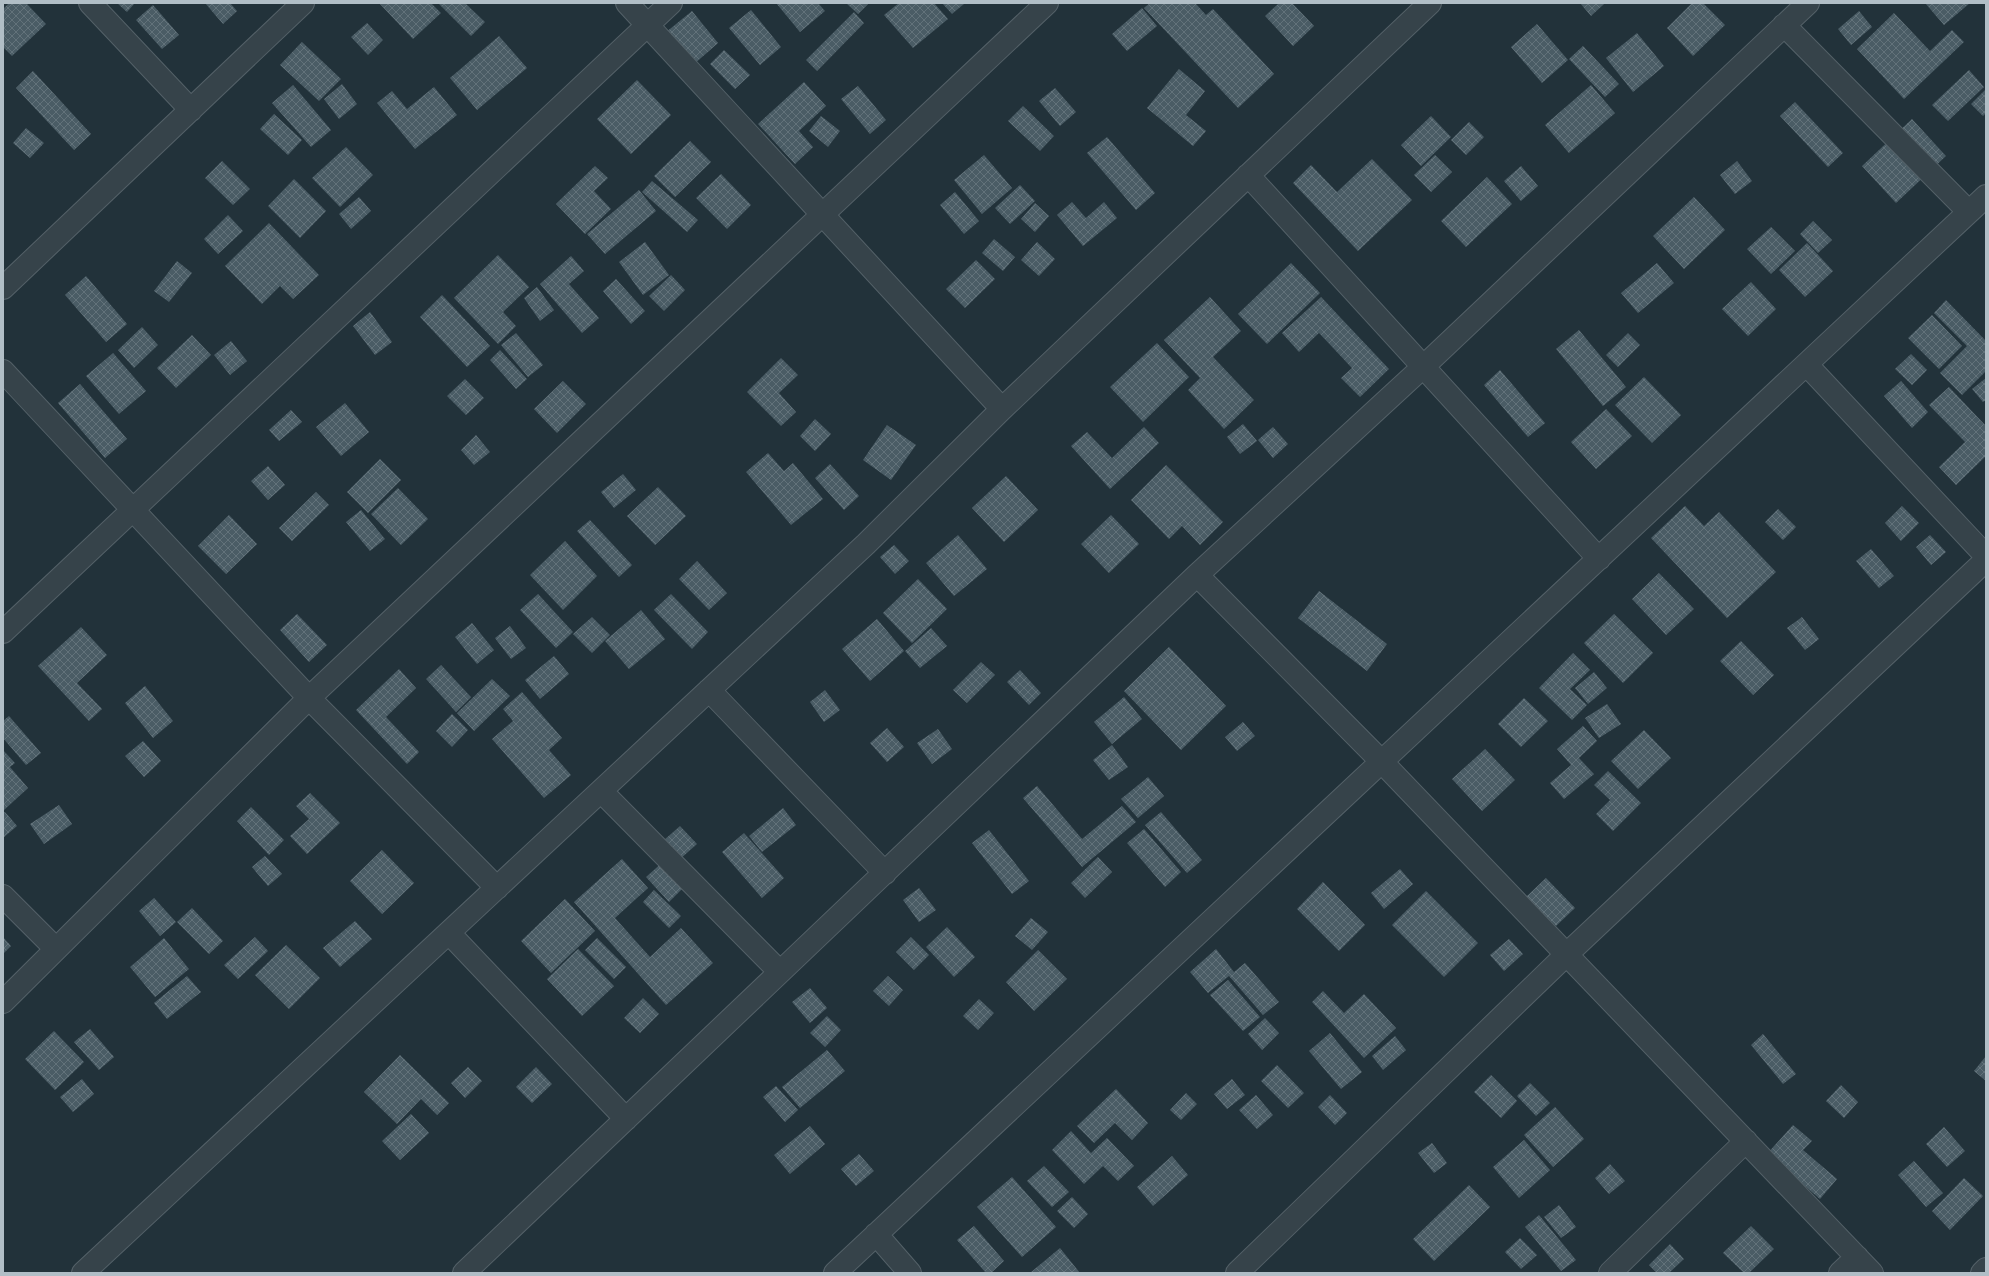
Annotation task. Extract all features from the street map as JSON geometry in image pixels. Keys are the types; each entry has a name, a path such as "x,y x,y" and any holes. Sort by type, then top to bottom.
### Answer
{"street":[{"path":"90,3 191,110"},
{"path":"3,288 303,3"},
{"path":"627,3 1002,409"},
{"path":"3,632 671,3"},
{"path":"3,1002 309,698 1047,3"},
{"path":"83,1273 866,544 1002,409 1430,3"},
{"path":"464,1273 1197,575 1424,366 1808,3"},
{"path":"1784,25 1969,212"},
{"path":"1248,174 1599,559"},
{"path":"835,1273 1986,196"},
{"path":"1807,365 1986,556"},
{"path":"3,371 309,698 497,888"},
{"path":"1237,1273 1567,954 1986,560"},
{"path":"1197,575 1382,762 1872,1273"},
{"path":"709,690 885,873"},
{"path":"601,791 780,972"},
{"path":"3,896 56,949"},
{"path":"449,933 626,1118"},
{"path":"1610,1273 1746,1141"},
{"path":"876,1234 910,1273"},
{"path":"1840,1273 1857,1257"},
{"path":"1982,1273 1986,1269"}],"building":[{"path":"9,3 26,3 46,24 12,56 3,47 3,9"},
{"path":"117,3 135,3 127,12"},
{"path":"205,3 230,3 237,11 223,24"},
{"path":"379,3 431,3 441,13 413,39"},
{"path":"438,3 465,3 485,22 471,36"},
{"path":"776,3 818,3 825,11 800,32"},
{"path":"846,3 869,3 858,14"},
{"path":"899,3 934,3 948,19 913,48 884,15"},
{"path":"942,3 965,3 952,14"},
{"path":"1150,3 1195,3 1206,15 1213,9 1274,74 1238,108 1144,8"},
{"path":"1279,3 1292,3 1314,26 1293,46 1265,16"},
{"path":"1580,3 1605,3 1591,16"},
{"path":"1692,3 1703,3 1725,25 1693,56 1667,28"},
{"path":"1925,3 1970,3 1944,25"},
{"path":"153,5 179,35 162,49 136,20"},
{"path":"1142,8 1157,26 1127,51 1112,34"},
{"path":"751,10 781,47 760,65 729,28"},
{"path":"692,11 718,43 693,65 665,33"},
{"path":"1859,11 1872,27 1851,45 1838,29"},
{"path":"854,12 864,23 817,71 806,60"},
{"path":"1894,13 1930,51 1952,30 1964,42 1904,99 1857,49"},
{"path":"367,23 383,40 368,55 351,37"},
{"path":"1537,24 1568,60 1542,83 1511,47"},
{"path":"1637,33 1664,66 1633,92 1606,58"},
{"path":"499,36 527,68 477,110 450,78"},
{"path":"302,42 341,79 319,101 280,65"},
{"path":"1583,46 1619,84 1605,97 1569,59"},
{"path":"724,50 750,75 735,89 710,64"},
{"path":"1179,69 1205,91 1186,115 1206,131 1193,146 1147,108"},
{"path":"1969,70 1984,87 1948,121 1932,105"},
{"path":"33,71 91,134 74,150 16,88"},
{"path":"637,80 671,115 631,154 597,119"},
{"path":"804,82 826,106 799,131 813,147 795,164 758,124"},
{"path":"342,84 357,104 339,119 324,99"},
{"path":"293,85 331,130 311,147 272,103"},
{"path":"1591,85 1615,113 1569,153 1545,125"},
{"path":"858,86 886,120 870,134 841,99"},
{"path":"434,87 457,115 415,149 377,103 392,91 407,109"},
{"path":"1055,88 1076,112 1060,126 1039,101"},
{"path":"1986,89 1986,113 1983,116 1971,104"},
{"path":"1795,102 1843,153 1828,167 1780,116"},
{"path":"1023,106 1054,136 1040,151 1008,121"},
{"path":"274,114 302,140 288,155 260,129"},
{"path":"821,116 840,131 828,147 809,131"},
{"path":"1431,116 1451,137 1421,166 1401,145"},
{"path":"1912,119 1946,156 1896,203 1862,166"},
{"path":"1469,122 1484,137 1466,155 1451,140"},
{"path":"26,128 44,143 30,158 13,143"},
{"path":"1107,137 1155,193 1136,210 1087,153"},
{"path":"690,141 711,162 675,197 654,176"},
{"path":"346,147 373,175 340,207 312,178"},
{"path":"984,155 1012,188 982,214 954,180"},
{"path":"1435,155 1452,172 1431,192 1414,175"},
{"path":"1372,159 1412,200 1358,251 1293,183 1311,165 1337,192"},
{"path":"222,161 250,189 233,205 205,178"},
{"path":"1737,161 1752,181 1735,194 1720,175"},
{"path":"595,166 608,178 594,191 611,209 585,234 556,204"},
{"path":"1521,166 1538,186 1521,201 1504,181"},
{"path":"721,174 751,205 727,229 696,198"},
{"path":"1487,177 1512,204 1466,247 1441,221"},
{"path":"294,179 326,211 300,238 268,206"},
{"path":"652,181 698,220 687,232 642,192"},
{"path":"1020,185 1035,201 1010,224 995,208"},
{"path":"639,190 656,211 605,254 587,234"},
{"path":"955,192 979,221 964,234 940,205"},
{"path":"359,197 371,211 351,229 339,214"},
{"path":"1694,197 1725,230 1684,269 1653,236"},
{"path":"1072,202 1086,218 1104,202 1117,218 1083,246 1057,215"},
{"path":"1035,203 1049,216 1035,232 1021,219"},
{"path":"228,215 243,231 218,254 204,239"},
{"path":"1813,221 1832,240 1818,253 1800,234"},
{"path":"269,223 319,275 293,299 280,286 262,304 225,266"},
{"path":"1771,227 1795,251 1771,274 1747,249"},
{"path":"994,239 1015,257 1003,271 982,253"},
{"path":"645,242 669,275 643,295 619,262"},
{"path":"1037,242 1055,259 1039,276 1021,260"},
{"path":"1807,243 1833,271 1805,297 1779,270"},
{"path":"498,255 529,287 503,312 516,326 498,344 454,298"},
{"path":"571,256 584,271 569,284 599,318 582,333 540,284"},
{"path":"976,260 995,279 965,308 946,289"},
{"path":"177,261 192,273 169,302 154,291"},
{"path":"1291,263 1320,293 1267,344 1238,314"},
{"path":"1657,263 1674,283 1638,313 1621,293"},
{"path":"671,275 685,290 664,311 649,296"},
{"path":"86,276 127,324 106,342 65,295"},
{"path":"616,279 645,311 631,324 603,291"},
{"path":"1751,282 1776,309 1748,336 1722,309"},
{"path":"537,287 554,310 540,321 524,298"},
{"path":"442,295 490,346 467,367 420,317"},
{"path":"1210,297 1241,331 1213,357 1254,400 1224,429 1188,390 1200,378 1164,340"},
{"path":"1321,297 1389,369 1360,397 1341,378 1352,368 1319,333 1299,352 1282,333"},
{"path":"1946,300 1986,341 1986,371 1962,395 1940,373 1967,346 1934,313"},
{"path":"370,312 392,342 375,355 353,326"},
{"path":"1932,315 1962,346 1939,369 1908,338"},
{"path":"142,327 158,345 134,368 118,350"},
{"path":"1579,330 1626,387 1603,406 1556,349"},
{"path":"516,333 543,365 528,377 501,345"},
{"path":"1628,333 1640,345 1618,367 1606,355"},
{"path":"192,335 211,355 176,388 157,368"},
{"path":"231,341 247,361 230,375 214,355"},
{"path":"1157,343 1189,377 1143,422 1110,387"},
{"path":"500,350 527,379 516,389 490,360"},
{"path":"113,353 146,391 119,414 86,376"},
{"path":"1911,354 1927,370 1912,385 1895,369"},
{"path":"781,358 798,375 779,393 796,412 781,426 747,392"},
{"path":"1500,370 1545,423 1528,437 1484,385"},
{"path":"1644,377 1681,415 1652,443 1615,405"},
{"path":"1986,378 1986,400 1983,402 1972,389"},
{"path":"465,379 484,398 466,415 447,396"},
{"path":"563,381 586,404 557,433 534,409"},
{"path":"1901,381 1928,412 1912,428 1884,396"},
{"path":"80,384 127,439 105,458 58,403"},
{"path":"1949,387 1986,426 1986,456 1956,485 1939,467 1965,442 1929,405"},
{"path":"345,403 369,432 341,456 316,427"},
{"path":"1606,409 1632,436 1596,469 1571,442"},
{"path":"291,410 302,422 279,441 269,430"},
{"path":"815,419 831,434 815,451 800,436"},
{"path":"1243,424 1257,441 1240,454 1227,437"},
{"path":"887,425 916,445 891,480 863,460"},
{"path":"1144,427 1159,443 1110,489 1071,446 1087,432 1112,458"},
{"path":"1273,427 1288,444 1273,458 1258,440"},
{"path":"476,435 490,452 474,465 461,450"},
{"path":"768,453 784,471 793,463 823,499 791,525 746,472"},
{"path":"380,459 401,480 368,513 347,492"},
{"path":"830,464 859,496 844,510 815,478"},
{"path":"1166,465 1223,522 1200,545 1182,526 1169,539 1131,500"},
{"path":"268,466 285,485 268,500 251,481"},
{"path":"623,474 636,490 614,508 601,492"},
{"path":"1006,476 1038,510 1004,542 972,508"},
{"path":"658,487 686,516 655,545 627,516"},
{"path":"398,488 428,519 401,545 371,514"},
{"path":"316,492 329,505 292,541 279,528"},
{"path":"1685,506 1704,526 1719,512 1776,572 1727,618 1651,538"},
{"path":"1902,506 1919,523 1901,541 1885,523"},
{"path":"1778,509 1796,527 1783,540 1765,522"},
{"path":"361,510 385,539 370,551 346,522"},
{"path":"229,515 257,544 226,574 198,546"},
{"path":"1111,515 1139,544 1109,573 1081,544"},
{"path":"590,520 632,565 619,577 577,531"},
{"path":"958,535 987,569 954,596 926,563"},
{"path":"1930,535 1946,552 1931,565 1916,547"},
{"path":"565,541 597,576 563,610 530,575"},
{"path":"894,545 909,561 895,574 880,557"},
{"path":"1871,549 1894,576 1879,588 1856,561"},
{"path":"697,561 727,593 709,610 679,579"},
{"path":"1659,573 1694,609 1666,635 1632,599"},
{"path":"918,579 947,609 912,643 883,613"},
{"path":"1319,591 1387,644 1367,671 1298,618"},
{"path":"538,594 573,632 556,648 520,610"},
{"path":"671,594 708,632 692,649 654,610"},
{"path":"641,610 665,639 629,669 605,641"},
{"path":"297,614 327,645 309,662 280,630"},
{"path":"1614,614 1653,653 1623,683 1584,643"},
{"path":"592,617 610,635 592,653 573,634"},
{"path":"1802,617 1819,639 1805,650 1787,628"},
{"path":"877,619 904,651 870,681 842,649"},
{"path":"472,623 494,650 477,664 455,637"},
{"path":"510,626 526,648 511,659 495,638"},
{"path":"81,627 107,655 77,683 102,709 89,721 38,666"},
{"path":"931,628 947,646 920,668 905,651"},
{"path":"1741,641 1774,675 1753,695 1720,661"},
{"path":"1169,647 1226,706 1181,750 1124,691"},
{"path":"1573,653 1590,670 1570,689 1587,705 1572,720 1539,688"},
{"path":"554,656 569,674 540,699 525,680"},
{"path":"981,662 995,675 967,703 953,690"},
{"path":"441,665 471,697 456,712 426,679"},
{"path":"399,669 416,688 386,717 419,752 407,764 356,710"},
{"path":"1020,670 1041,693 1029,705 1007,682"},
{"path":"1594,672 1607,688 1588,704 1575,688"},
{"path":"492,679 510,696 474,731 457,713"},
{"path":"145,686 173,721 153,738 125,703"},
{"path":"825,690 840,710 824,722 810,702"},
{"path":"522,692 562,738 549,750 571,775 544,798 492,739 513,721 503,709"},
{"path":"1124,697 1142,719 1112,744 1094,722"},
{"path":"1524,698 1548,721 1521,747 1498,724"},
{"path":"1607,704 1621,724 1599,738 1585,718"},
{"path":"452,714 468,730 452,747 436,731"},
{"path":"9,716 41,753 26,765 3,738 3,721"},
{"path":"1243,722 1255,736 1237,751 1225,737"},
{"path":"1583,726 1597,741 1579,758 1594,774 1564,799 1550,783 1571,765 1557,749"},
{"path":"887,728 904,747 887,762 870,743"},
{"path":"938,729 952,749 932,764 917,743"},
{"path":"1644,730 1671,758 1638,789 1611,761"},
{"path":"143,741 161,761 144,777 125,756"},
{"path":"1112,745 1128,767 1109,780 1093,760"},
{"path":"1485,749 1515,780 1482,811 1452,779"},
{"path":"3,750 15,763 10,767 28,788 3,811"},
{"path":"1608,771 1641,803 1613,831 1596,814 1610,800 1594,785"},
{"path":"1148,777 1164,796 1138,818 1121,799"},
{"path":"1037,786 1082,839 1122,806 1136,822 1082,867 1023,798"},
{"path":"310,793 340,823 307,854 290,836 309,819 296,806"},
{"path":"59,805 72,824 44,844 30,824"},
{"path":"251,807 284,840 269,855 237,821"},
{"path":"783,808 796,825 762,852 749,836"},
{"path":"5,812 17,826 3,838 3,813"},
{"path":"1161,812 1202,860 1187,873 1145,825"},
{"path":"680,826 697,844 679,860 663,841"},
{"path":"1144,829 1181,872 1165,887 1127,843"},
{"path":"989,830 1029,881 1012,894 972,843"},
{"path":"744,833 784,878 762,898 722,852"},
{"path":"382,850 414,883 382,914 350,881"},
{"path":"265,856 282,874 268,886 252,867"},
{"path":"1098,857 1112,872 1085,898 1071,883"},
{"path":"622,859 648,888 615,918 650,957 681,928 713,963 666,1005 574,902"},
{"path":"664,861 686,885 669,902 646,877"},
{"path":"1400,869 1413,884 1384,909 1371,893"},
{"path":"1546,878 1575,908 1556,926 1526,897"},
{"path":"1323,882 1365,925 1339,951 1297,909"},
{"path":"919,888 936,910 919,922 903,900"},
{"path":"654,890 681,916 669,928 643,902"},
{"path":"1426,891 1478,943 1444,977 1392,925"},
{"path":"154,898 176,922 160,936 139,911"},
{"path":"565,899 595,931 551,973 521,941"},
{"path":"192,908 223,941 209,954 177,922"},
{"path":"1031,918 1048,932 1032,950 1015,936"},
{"path":"355,921 372,939 340,967 323,948"},
{"path":"947,927 975,957 954,977 926,947"},
{"path":"3,937 11,946 3,954"},
{"path":"255,937 268,951 238,979 224,965"},
{"path":"911,937 929,955 914,970 896,952"},
{"path":"164,938 189,969 155,997 130,967"},
{"path":"597,938 626,967 614,979 585,950"},
{"path":"1509,939 1523,954 1504,971 1490,955"},
{"path":"286,945 320,978 289,1009 255,975"},
{"path":"578,949 614,986 582,1016 547,979"},
{"path":"1216,949 1234,972 1245,963 1279,1002 1263,1015 1229,976 1208,993 1190,972"},
{"path":"1038,950 1067,979 1034,1011 1006,982"},
{"path":"187,976 201,992 167,1019 154,1003"},
{"path":"888,976 903,990 889,1006 873,991"},
{"path":"1228,980 1260,1017 1243,1031 1210,995"},
{"path":"810,988 827,1008 810,1023 792,1002"},
{"path":"1323,991 1344,1013 1364,994 1396,1028 1364,1058 1312,1002"},
{"path":"643,998 659,1014 640,1033 624,1018"},
{"path":"979,999 994,1013 978,1030 963,1016"},
{"path":"827,1016 841,1030 825,1047 810,1033"},
{"path":"1265,1018 1279,1033 1262,1050 1248,1034"},
{"path":"90,1029 114,1057 99,1070 74,1042"},
{"path":"54,1031 84,1062 55,1090 25,1059"},
{"path":"1330,1033 1362,1072 1341,1089 1309,1051"},
{"path":"1763,1034 1796,1074 1783,1084 1751,1045"},
{"path":"1395,1036 1406,1050 1383,1070 1372,1056"},
{"path":"827,1050 845,1071 800,1108 782,1087"},
{"path":"400,1055 449,1103 437,1115 421,1099 397,1124 364,1092"},
{"path":"1986,1056 1986,1081 1974,1071"},
{"path":"1277,1065 1304,1093 1288,1108 1261,1081"},
{"path":"468,1067 482,1081 465,1098 451,1083"},
{"path":"536,1067 552,1084 532,1103 516,1087"},
{"path":"1491,1075 1517,1101 1501,1118 1474,1092"},
{"path":"82,1079 94,1094 73,1112 60,1097"},
{"path":"1232,1079 1245,1095 1227,1109 1214,1094"},
{"path":"1530,1083 1550,1103 1536,1116 1517,1096"},
{"path":"1841,1085 1858,1102 1844,1118 1826,1101"},
{"path":"776,1086 798,1110 785,1122 763,1097"},
{"path":"1116,1089 1148,1123 1132,1140 1115,1123 1094,1143 1077,1126"},
{"path":"1186,1093 1197,1104 1181,1120 1170,1110"},
{"path":"1256,1095 1273,1115 1257,1129 1239,1110"},
{"path":"1330,1095 1347,1113 1335,1125 1318,1107"},
{"path":"1555,1107 1584,1139 1553,1167 1524,1135"},
{"path":"411,1114 429,1133 400,1160 382,1141"},
{"path":"1793,1125 1812,1141 1803,1150 1837,1179 1820,1199 1767,1154"},
{"path":"810,1126 825,1144 790,1174 774,1155"},
{"path":"1944,1127 1965,1151 1947,1167 1926,1144"},
{"path":"1071,1131 1091,1153 1107,1138 1134,1166 1118,1181 1103,1166 1084,1184 1052,1150"},
{"path":"1524,1140 1550,1170 1519,1198 1493,1167"},
{"path":"1432,1143 1447,1163 1434,1173 1418,1153"},
{"path":"859,1154 874,1171 856,1186 841,1169"},
{"path":"1172,1156 1188,1175 1153,1206 1137,1187"},
{"path":"1914,1161 1943,1193 1926,1207 1898,1175"},
{"path":"1610,1164 1625,1181 1609,1194 1595,1178"},
{"path":"1044,1166 1069,1192 1052,1207 1027,1181"},
{"path":"1012,1177 1056,1227 1022,1257 977,1207"},
{"path":"1964,1178 1983,1196 1950,1230 1932,1211"},
{"path":"1469,1185 1490,1207 1434,1261 1413,1239"},
{"path":"1072,1197 1088,1214 1074,1228 1057,1211"},
{"path":"1559,1205 1576,1227 1561,1238 1544,1217"},
{"path":"1539,1215 1576,1260 1561,1271 1525,1227"},
{"path":"974,1226 1004,1261 991,1273 986,1273 957,1240"},
{"path":"1751,1226 1774,1249 1749,1273 1744,1273 1723,1253"},
{"path":"1520,1238 1537,1255 1521,1269 1505,1252"},
{"path":"1670,1244 1684,1259 1669,1273 1657,1273 1649,1265"},
{"path":"1060,1248 1080,1273 1030,1273"}]}
